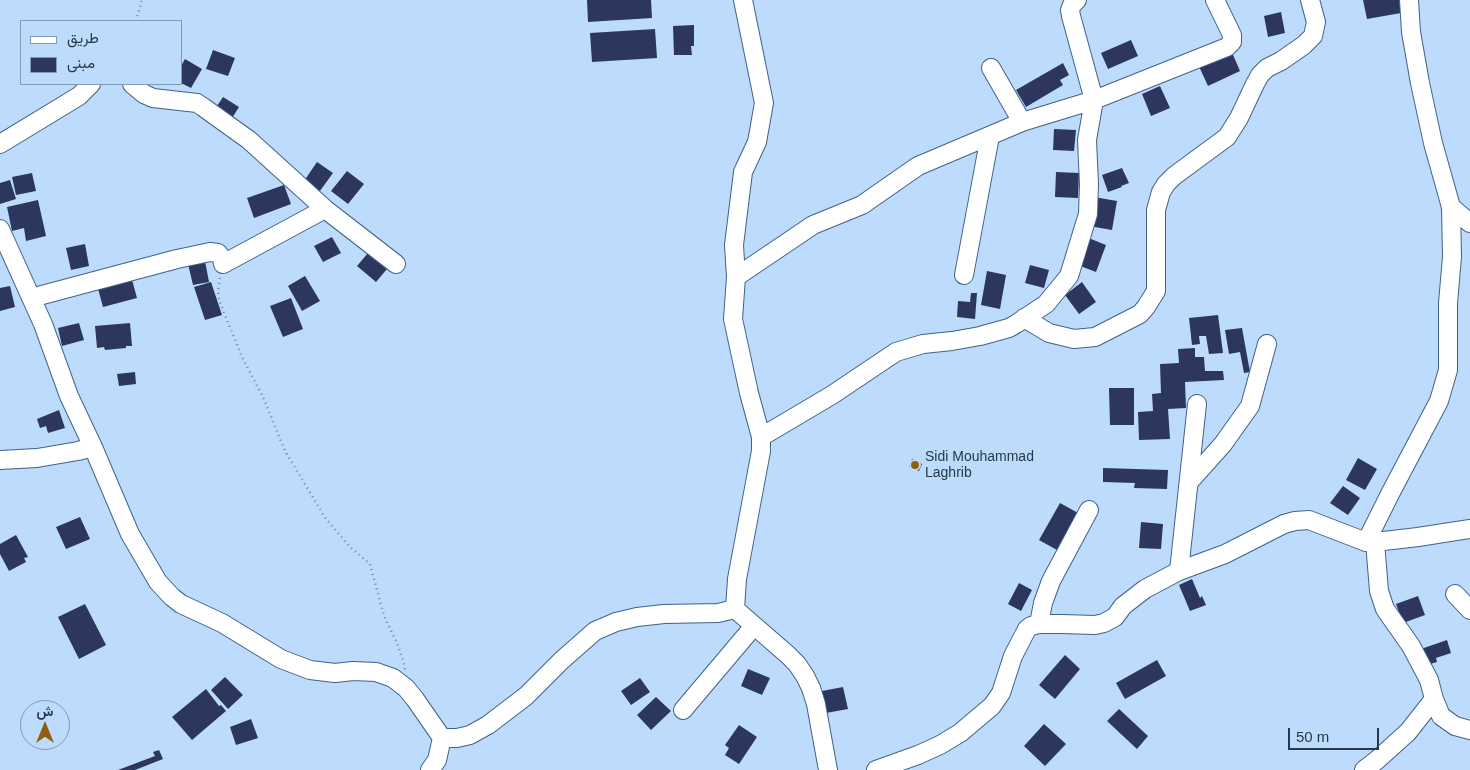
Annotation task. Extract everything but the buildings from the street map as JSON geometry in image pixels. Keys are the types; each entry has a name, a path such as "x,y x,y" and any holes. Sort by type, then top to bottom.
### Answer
{"street":[{"path":"735,609 737,579 761,451 761,437 749,393 733,319 736,277 734,245 743,172 757,142 764,103 743,0"},
{"path":"761,437 832,395 896,352 923,344 980,336 1008,328 1046,304 1070,276 1088,214 1087,140 1094,100 1070,10 1072,5 1078,0"},
{"path":"736,277 813,225 862,205 918,166 1022,122 1094,100 1227,47 1232,40 1232,35 1215,0"},
{"path":"1024,318 1049,333 1074,339 1095,337 1140,314 1156,291 1156,210 1161,192 1174,176 1227,137 1239,118 1260,75 1267,68 1282,61 1304,45 1313,36 1316,22 1310,0"},
{"path":"1409,0 1411,32 1420,83 1433,143 1451,207 1452,257 1448,303 1448,370 1439,401 1390,492 1371,542 1379,591 1385,609 1412,646 1429,680 1441,716 1455,726 1470,730"},
{"path":"991,68 1022,122"},
{"path":"0,144 79,96 90,85"},
{"path":"133,85 144,94 154,98 197,103 249,140 325,209 396,264"},
{"path":"964,275 990,136"},
{"path":"1451,207 1470,224"},
{"path":"31,298 177,258 210,252 218,253 222,258 223,264 325,209"},
{"path":"0,229 6,256 31,298 43,324 70,396 134,541 158,582 181,604 222,623 281,659 310,670 335,673 353,671 376,672 394,678 415,699 442,738 438,760 430,770"},
{"path":"1189,482 1223,444 1250,406 1267,344"},
{"path":"1179,571 1197,404"},
{"path":"0,460 37,458 93,447"},
{"path":"1040,624 1043,603 1051,581 1089,510"},
{"path":"876,770 940,745 977,720 992,706 1001,693 1013,656 1027,629 1031,626 1040,624 1095,625 1104,623 1115,616 1127,602 1145,589 1179,571 1225,554 1284,524 1297,520 1315,522 1354,539 1371,542 1470,529"},
{"path":"1456,594 1470,610"},
{"path":"442,738 457,738 470,735 488,725 526,696 562,660 595,631 616,622 637,617 664,614 718,613 735,609"},
{"path":"735,609 788,655 805,676 816,704 828,770"},
{"path":"683,710 754,626"},
{"path":"1364,770 1408,732 1434,699"}],"path":[{"path":"136,20 142,0"},
{"path":"223,264 218,283 219,300 242,356 263,397 285,451 326,519 350,548 370,564 384,616 403,660 406,688"}],"place":[{"name":"Sidi Mouhammad Laghrib","path":"915,465"}]}
